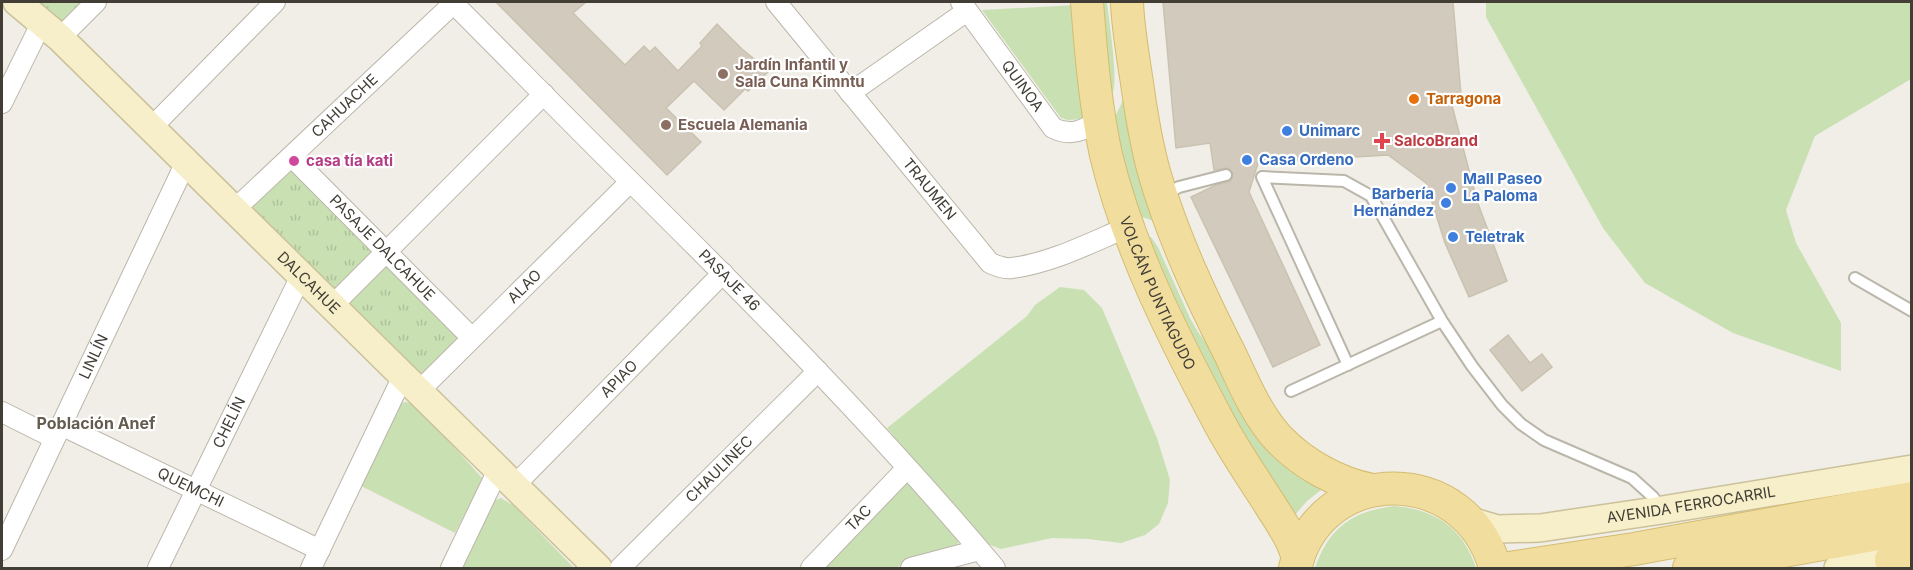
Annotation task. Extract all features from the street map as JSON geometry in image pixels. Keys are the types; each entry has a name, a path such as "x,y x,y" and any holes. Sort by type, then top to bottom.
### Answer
{"main road":[{"name":"VOLCÁN PUNTIAGUDO","path":"1088,2 1099,120 1115,187 1128,227 1169,323 1222,428 1282,523 1295,549 1295,566"},
{"path":"1127,2 1142,117 1154,170 1180,244 1215,325 1259,412 1277,437 1299,456 1322,471 1347,484 1372,490"},
{"path":"1099,120 1113,105 1132,54"},
{"path":"1128,227 1155,230 1180,244"},
{"path":"1295,566 1304,543 1326,515 1347,500 1372,490 1395,488 1416,490 1436,496 1455,507 1482,537 1495,568"},
{"name":"AVENIDA FERROCARRIL","path":"1509,568 1634,549 1911,498"},
{"path":"1689,568 1911,528"}],"street":[{"name":"DALCAHUE","path":"17,2 51,30 598,568"},
{"path":"2,103 51,30 96,2"},
{"path":"151,128 275,2"},
{"name":"PASAJE 46","path":"453,2 818,371 995,568"},
{"name":"CAHUACHE","path":"234,210 453,2"},
{"name":"TRAUMEN","path":"776,2 990,263 1011,268 1039,262 1128,227"},
{"path":"850,93 964,6"},
{"name":"QUINOA","path":"964,6 1053,128 1068,133 1078,132 1099,120"},
{"path":"332,306 544,94"},
{"name":"PASAJE DALCAHUE","path":"292,157 472,338"},
{"name":"LINLÍN","path":"2,550 186,162"},
{"name":"ALAO","path":"311,568 411,384 472,338 630,182"},
{"name":"APIAO","path":"451,568 506,478 723,273"},
{"name":"CHELÍN","path":"158,568 301,276"},
{"name":"CHAULINEC","path":"620,568 818,371"},
{"name":"QUEMCHI","path":"2,412 58,431 196,490 320,550"},
{"name":"TAC","path":"811,568 907,468"},
{"name":"AVENIDA FERROCARRIL","path":"1470,521 1497,529 1531,529 1911,469"},
{"path":"911,568 979,550"},
{"path":"1838,568 1905,560"}],"lane":[{"path":"1162,195 1179,187 1226,175"},
{"path":"1348,365 1258,177 1344,181 1371,196 1442,321 1502,405 1521,424 1544,440 1632,478 1653,496 1662,510"},
{"path":"1855,278 1911,311"},
{"path":"1291,391 1442,321"}],"green space":[{"path":"27,2 87,2 60,29"},
{"path":"1099,2 1107,2 1114,61 1113,92 1111,92"},
{"path":"1486,2 1911,2 1911,79 1815,136 1786,210 1796,243 1841,323 1841,371 1733,333 1645,283 1603,228 1486,17"},
{"path":"1077,5 1088,112 1083,119 1068,120 1061,118 982,10"},
{"path":"1124,98 1156,222 1137,215 1112,123"},
{"path":"292,162 467,337 418,385 242,210"},
{"path":"1146,237 1151,237 1158,247 1198,332 1325,487 1307,501 1295,515 1210,380"},
{"path":"1060,287 1084,290 1102,308 1157,438 1170,480 1168,503 1159,524 1145,535 1121,543 1052,538 1001,549 985,543 887,428 1027,316 1035,305"},
{"path":"406,402 420,409 483,479 455,533 361,486 401,403"},
{"path":"901,484 912,485 958,538 958,546 954,552 893,568 817,568"},
{"path":"501,498 514,506 574,568 461,568 493,501"},
{"path":"1395,506 1423,512 1446,523 1464,542 1476,568 1315,568 1327,542 1344,524 1366,512"}],"building":[{"path":"496,2 586,2 573,13 625,65 644,46 650,52 655,47 678,71 702,46 700,43 717,24 769,71 748,91 745,89 724,110 694,81 666,108 701,142 667,175"},
{"name":"Mall Paseo La Paloma","path":"1163,2 1453,2 1461,95 1449,94 1477,201 1507,281 1469,297 1445,243 1426,183 1388,155 1258,163 1249,192 1320,345 1273,367 1191,197 1216,185 1231,181 1233,173 1227,168 1214,170 1210,143 1176,148"},
{"path":"1508,335 1530,363 1542,354 1552,367 1522,391 1490,350"}],"place":[{"name":"Jardín Infantil y Sala Cuna Kimntu","path":"723,74"},
{"name":"Tarragona","path":"1414,99"},
{"name":"Escuela Alemania","path":"666,125"},
{"name":"Unimarc","path":"1287,131"},
{"name":"SalcoBrand","path":"1382,141"},
{"name":"Casa Ordeno","path":"1247,160"},
{"name":"casa tía kati","path":"294,161"},
{"name":"Mall Paseo La Paloma","path":"1451,188"},
{"name":"Barbería Hernández","path":"1446,203"},
{"name":"Teletrak","path":"1453,237"}],"district":[{"name":"Población Anef","path":"96,423"}]}
